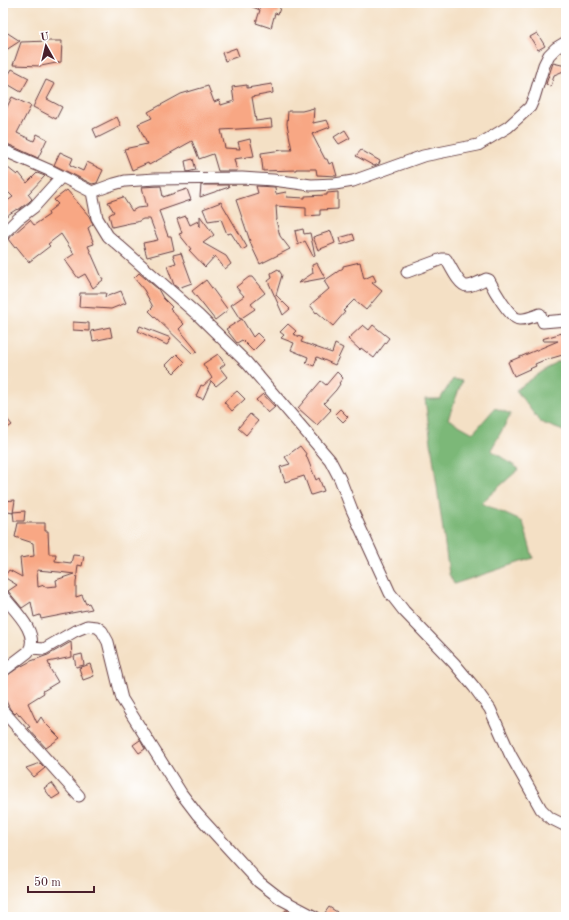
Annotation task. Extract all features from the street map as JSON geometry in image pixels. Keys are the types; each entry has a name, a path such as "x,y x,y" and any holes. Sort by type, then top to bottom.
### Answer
{"street":[{"path":"3,150 61,176 92,192 124,181 155,179 250,178 312,185 335,184 353,181 423,156 478,145 508,127 527,111 534,98 544,65 549,55 552,51 566,42"},
{"path":"3,234 18,219 34,207 61,176"},
{"path":"92,192 97,218 108,236 199,316 247,362 330,460 340,479 352,510 390,593 409,617 454,663 474,687 490,709 514,761 542,809 550,818 566,826"},
{"path":"407,272 445,258 459,280 464,285 467,286 486,279 516,319 540,314 543,322 566,320"},
{"path":"3,596 28,627 32,641 31,648 28,652 3,671"},
{"path":"31,648 44,649 75,631 87,626 97,627 102,631 108,642 122,699 181,793 197,814 259,882 280,899 315,917"},
{"path":"3,711 79,796"}],"green space":[{"path":"566,359 566,432 540,422 516,390 556,362"},
{"path":"453,379 462,381 448,419 473,433 495,408 511,414 491,450 519,469 481,503 523,522 533,558 454,584 449,574 425,399 440,399"}],"building":[{"path":"243,3 275,3 281,5 278,14 275,13 271,28 256,23 260,10"},
{"path":"3,30 20,41 3,52"},
{"path":"537,33 545,46 538,50 530,37"},
{"path":"62,41 61,62 41,66 13,65 21,42"},
{"path":"236,48 239,56 225,61 222,53"},
{"path":"553,63 566,66 566,70 554,75 551,87 546,84"},
{"path":"12,69 29,78 21,92 4,82"},
{"path":"46,80 55,84 47,99 62,107 56,119 33,107"},
{"path":"272,84 273,93 252,97 256,121 271,119 272,127 221,130 225,148 240,149 238,142 250,139 254,156 234,159 237,171 218,171 213,154 199,159 192,141 149,165 148,163 132,170 124,149 147,144 138,124 152,118 148,112 181,94 208,86 214,102 219,100 221,105 234,101 232,87 247,85 247,88"},
{"path":"12,97 31,106 17,133 34,141 37,134 47,139 38,158 3,142 3,115"},
{"path":"314,108 313,123 327,120 330,127 312,134 325,159 327,159 329,164 333,162 337,176 317,175 316,169 263,171 261,153 292,150 287,124 288,111 302,111"},
{"path":"117,117 121,126 97,138 93,129"},
{"path":"345,130 350,138 339,144 334,137"},
{"path":"361,150 380,161 379,164 374,166 356,156"},
{"path":"60,152 73,158 70,165 83,171 87,162 103,170 97,183 92,184 54,165"},
{"path":"193,159 196,170 187,172 185,161"},
{"path":"3,164 17,175 19,173 27,183 37,173 45,176 28,194 32,199 29,202 3,218 3,204 13,197 3,187"},
{"path":"201,185 228,185 229,187 200,197"},
{"path":"161,186 163,197 187,189 191,200 159,211 168,236 171,236 174,250 147,257 143,243 158,240 150,219 143,219 137,222 112,227 109,215 114,212 108,202 123,197 132,211 137,208 147,207 142,187"},
{"path":"256,186 275,187 276,194 286,192 287,197 305,198 305,196 327,195 327,193 338,192 338,209 320,210 320,215 306,216 306,208 276,206 276,220 280,236 290,249 260,264 252,247 236,200 258,193"},
{"path":"67,190 89,216 93,224 88,228 94,244 88,246 103,280 93,288 85,274 78,278 65,260 74,254 61,234 48,244 50,246 29,262 8,239 30,220 34,225 49,215 48,212 58,204 54,200"},
{"path":"221,202 247,247 242,250 231,233 227,234 221,219 208,221 203,209"},
{"path":"186,216 190,225 198,221 200,227 200,216 214,235 203,243 226,256 231,264 225,269 215,256 205,267 189,250 191,249 179,234 182,233 177,219"},
{"path":"303,229 304,234 310,233 315,255 313,256 305,241 298,245 295,231"},
{"path":"331,231 335,243 318,250 313,237"},
{"path":"353,234 355,240 341,245 339,238"},
{"path":"181,253 192,283 178,288 174,285 167,266 176,263 173,255"},
{"path":"360,262 364,279 373,275 376,281 372,283 382,291 366,310 354,300 343,311 345,312 333,326 317,312 316,313 310,305 329,289 324,281 343,268 343,266"},
{"path":"317,263 325,278 298,283 313,273 312,265"},
{"path":"278,269 282,275 276,295 290,309 283,315 268,281 272,278 271,273"},
{"path":"139,273 158,289 163,298 172,307 170,309 184,324 179,329 197,351 193,354 149,311 153,307 144,290 134,278"},
{"path":"249,277 252,277 265,293 251,304 255,309 240,319 231,305 244,296 236,287"},
{"path":"206,280 228,310 215,320 192,291"},
{"path":"121,291 126,303 111,309 79,307 80,293 106,293 105,297"},
{"path":"242,319 253,337 257,333 264,340 253,351 242,340 237,343 226,329"},
{"path":"73,322 89,323 89,331 73,330"},
{"path":"288,324 296,331 293,334 303,338 301,342 332,353 335,344 343,348 335,365 317,357 314,366 306,363 308,357 291,350 294,343 281,338 284,335 280,332"},
{"path":"363,325 369,330 373,325 389,338 374,358 361,348 360,350 348,339"},
{"path":"140,326 171,338 167,345 138,331"},
{"path":"110,327 112,337 93,341 91,331"},
{"path":"562,333 564,346 566,345 566,354 542,361 535,364 536,366 514,376 508,362 558,341 543,341 542,339"},
{"path":"177,354 185,362 174,373 166,365"},
{"path":"218,354 225,364 220,368 227,377 216,386 211,381 203,399 196,396 201,385 203,386 212,378 203,364"},
{"path":"337,372 343,378 336,390 324,403 331,410 317,425 298,408 321,381 326,385"},
{"path":"237,391 245,399 232,411 224,402"},
{"path":"263,394 275,407 268,413 256,400"},
{"path":"340,409 348,417 343,422 335,414"},
{"path":"3,414 12,425 3,431"},
{"path":"250,414 258,421 246,435 238,428"},
{"path":"300,446 307,455 316,480 319,478 324,491 311,495 304,476 285,482 280,467 290,464 285,457"},
{"path":"15,500 13,513 3,511 3,501"},
{"path":"25,511 24,521 14,521 13,512"},
{"path":"18,523 45,523 45,531 48,531 49,554 56,554 55,561 71,563 73,555 84,556 82,566 78,565 76,597 82,595 86,604 89,603 92,609 41,619 40,615 34,617 31,602 22,608 8,591 17,585 4,577 9,570 22,577 20,558 34,556 33,543 15,537","holes":["37,570 74,574 56,580 57,586 45,587 44,585 38,587"]},
{"path":"71,642 72,657 48,662 49,667 58,682 43,691 44,693 28,703 37,723 41,717 60,738 46,748 28,728 30,727 20,715 19,716 17,712 15,714 10,709 3,695 3,681 6,679 5,677 18,668 31,661 48,655"},
{"path":"82,654 84,665 76,667 74,656"},
{"path":"90,664 94,676 83,680 79,668"},
{"path":"140,740 145,749 139,753 133,745"},
{"path":"40,763 45,768 34,777 26,768"},
{"path":"52,783 60,794 52,799 44,788"},
{"path":"329,907 337,912 334,917 322,917"},
{"path":"286,910 296,915 298,917 278,917"}]}
